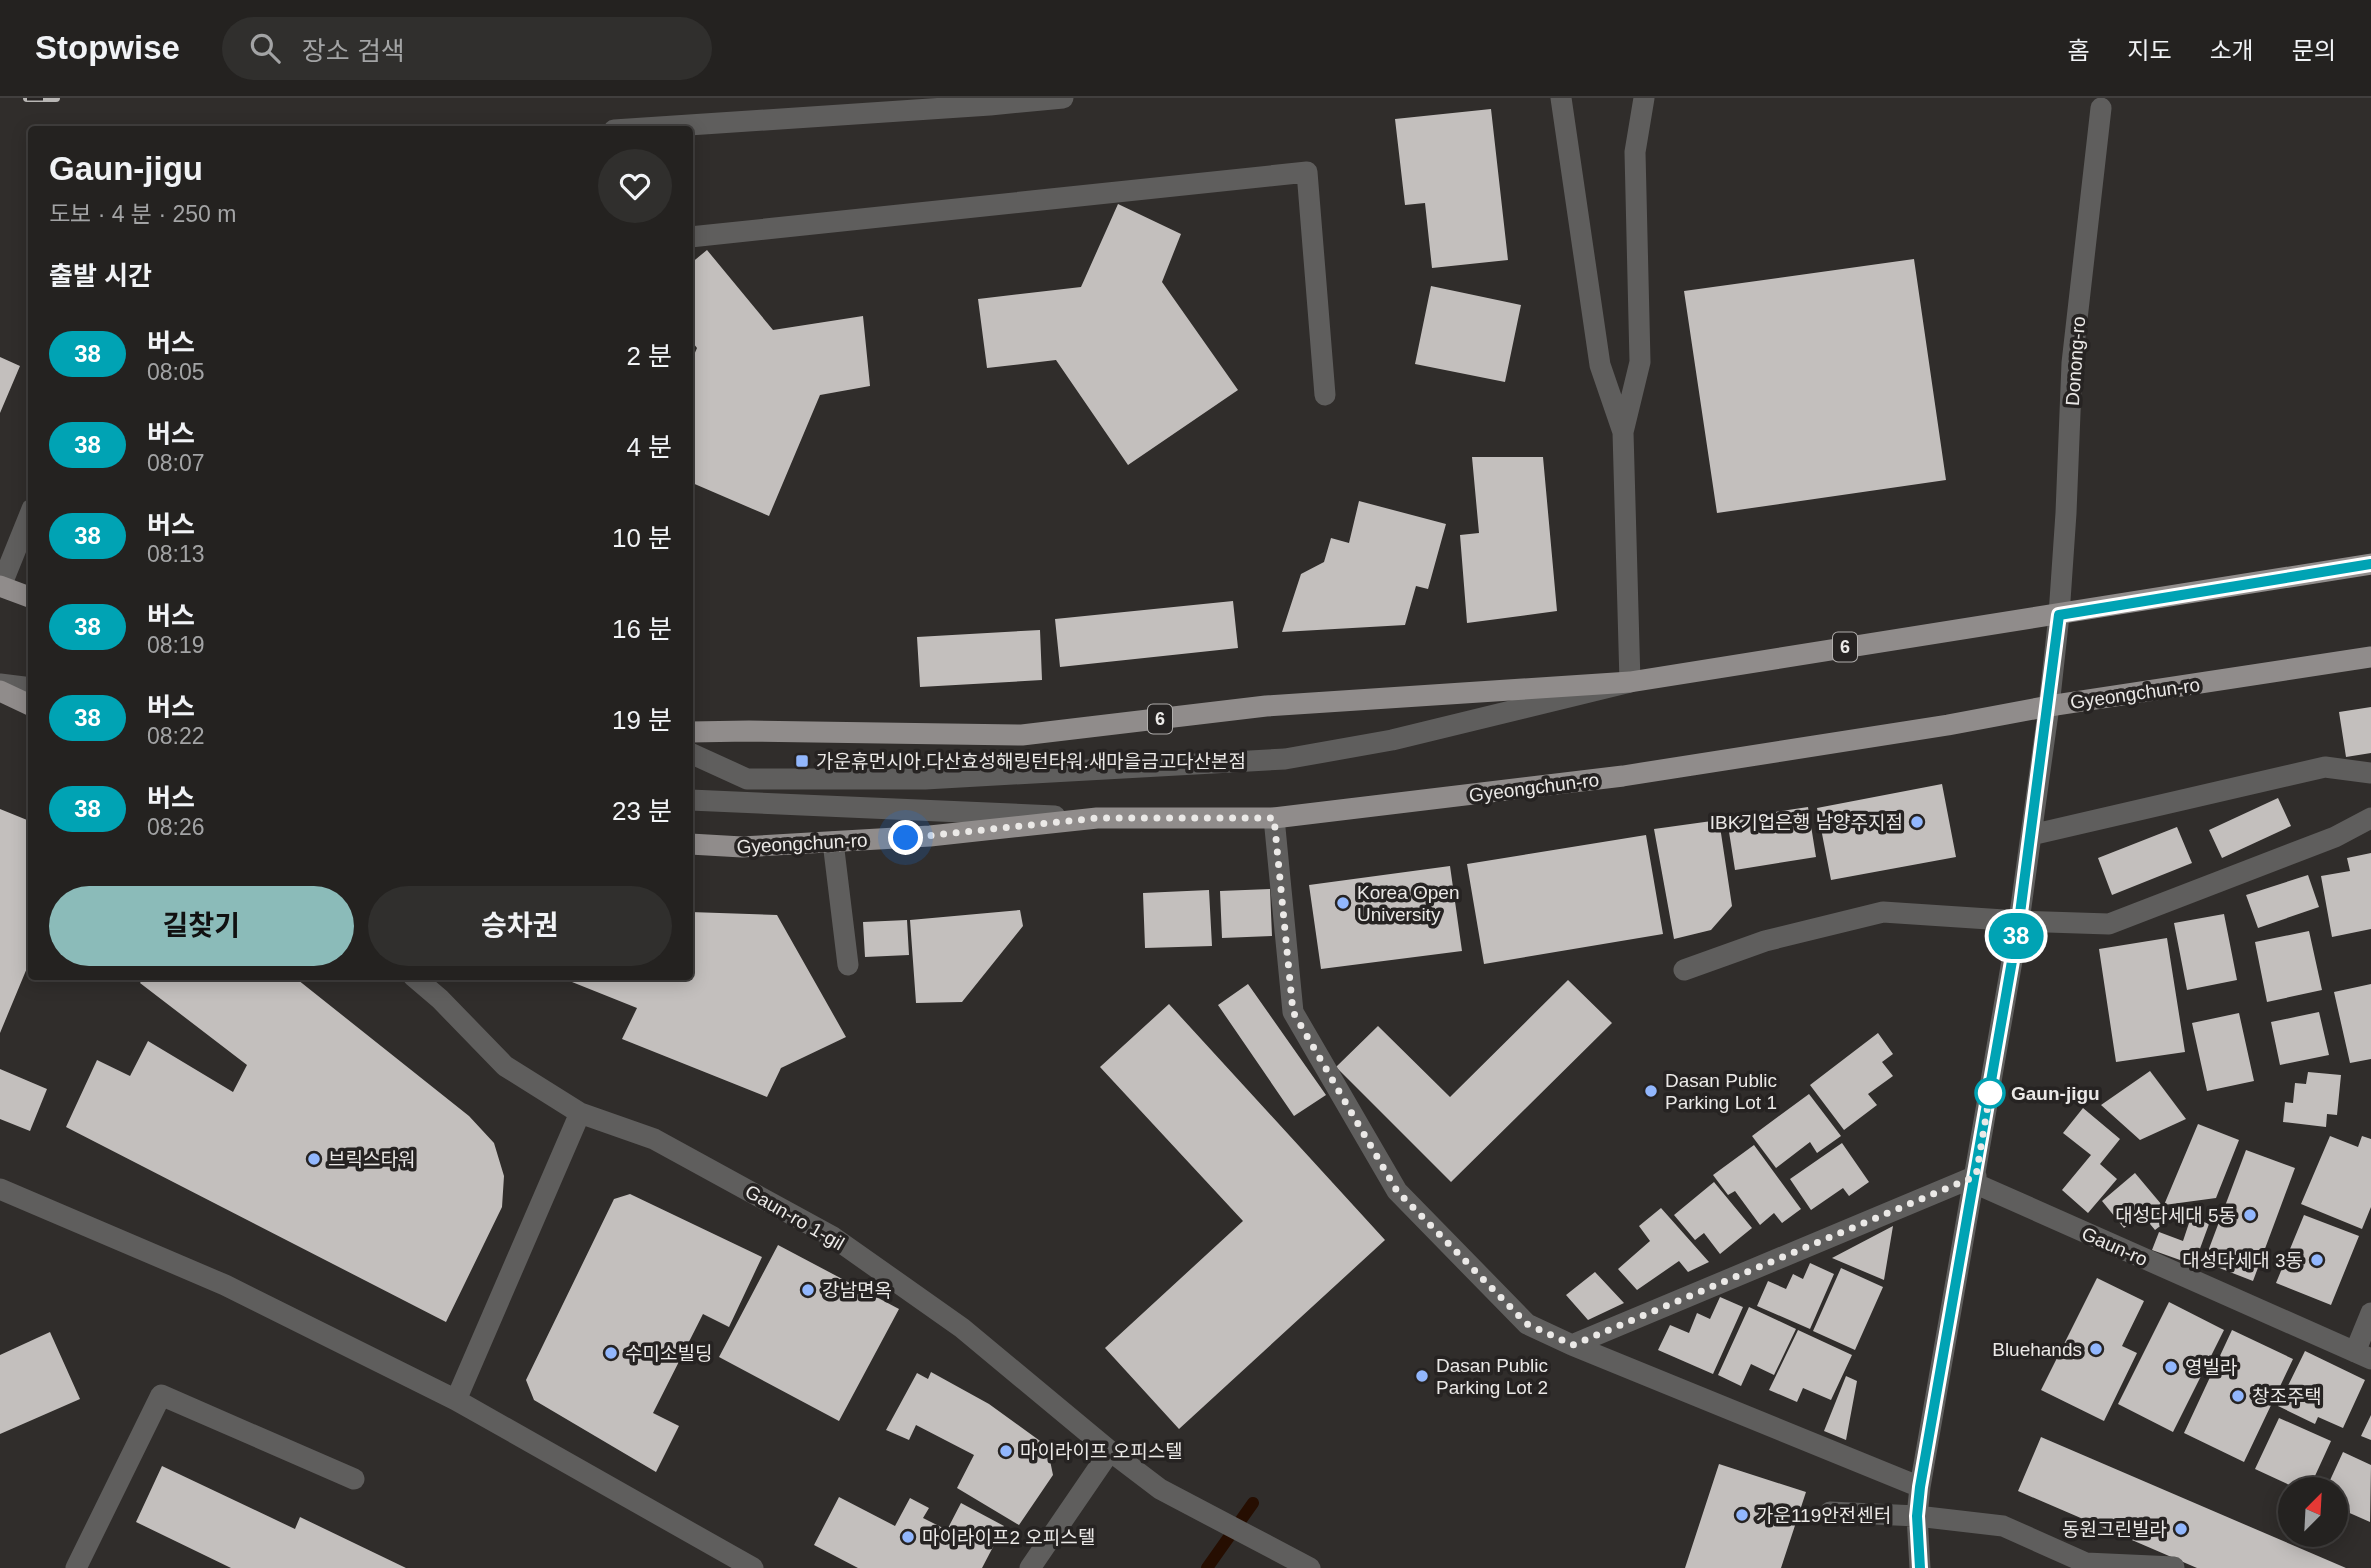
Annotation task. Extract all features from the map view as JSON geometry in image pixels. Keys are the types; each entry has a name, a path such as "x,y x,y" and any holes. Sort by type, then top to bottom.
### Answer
{"main road":[{"name":"6","path":"693,732 1023,735 1266,706 1630,682 2371,564"},
{"path":"1,586 28,596"},
{"name":"Gyeongchun-ro","path":"693,844 742,847 930,836 1097,818 1274,818 1623,775 2371,657"},
{"path":"0,691 28,704"}],"street":[{"path":"674,126 1063,98"},
{"path":"1560,98 1600,365 1623,432"},
{"path":"693,754 747,779 926,779 1285,759 1392,740 1630,682 1623,432 1640,362 1635,152 1644,98"},
{"name":"Donong-ro","path":"2059,615 2073,363 2101,108"},
{"path":"693,237 1307,172 1325,395"},
{"path":"1,586 28,519"},
{"path":"1920,1568 1917,1516 1920,1487 2019,921 2059,615"},
{"path":"0,684 28,688"},
{"path":"2031,835 2326,767 2371,773"},
{"path":"693,800 1097,818"},
{"path":"1274,818 1293,1012 1397,1191 1527,1324 1920,1487"},
{"path":"1684,970 1765,941 1883,912 2109,924 2334,837 2371,818"},
{"path":"833,842 848,965"},
{"name":"Gaun-ro 1-gil","path":"418,980 440,999 505,1066 580,1113 654,1139 833,1237 962,1328 1160,1489 1310,1568"},
{"path":"456,1400 580,1113"},
{"path":"1573,1345 1975,1180"},
{"name":"Gaun-ro","path":"1975,1180 2363,1355"},
{"path":"0,1189 225,1285 456,1400 754,1568"},
{"path":"2363,1355 2371,1313"},
{"path":"76,1568 161,1395 354,1479"},
{"path":"1030,1568 1110,1451"},
{"path":"1830,1512 1917,1516 2003,1526 2086,1563 2174,1567"}],"building":[{"path":"1491,109 1508,260 1432,268 1425,203 1405,205 1395,119"},
{"path":"1118,204 1181,234 1162,282 1238,390 1128,465 1056,360 987,368 978,299 1081,287"},
{"path":"707,250 773,330 863,316 870,386 820,395 769,516 693,483 693,357 697,348 693,343 693,262"},
{"path":"1914,259 1946,480 1717,513 1684,291"},
{"path":"1431,286 1521,305 1505,382 1415,364"},
{"path":"0,357 20,366 0,413"},
{"path":"1472,457 1543,457 1557,611 1467,623 1460,535 1479,533"},
{"path":"1359,501 1446,524 1428,589 1416,586 1405,625 1282,632 1301,574 1324,562 1331,538 1349,543"},
{"path":"1233,601 1238,648 1060,667 1055,619"},
{"path":"1040,630 1042,680 920,687 917,637"},
{"path":"2371,707 2371,753 2346,757 2339,712"},
{"path":"1942,784 1956,857 1831,880 1817,808"},
{"path":"2278,798 2291,826 2222,858 2209,830"},
{"path":"1808,807 1816,857 1735,870 1727,819"},
{"path":"0,809 28,820 28,966 0,1033"},
{"path":"1719,820 1732,906 1711,930 1674,939 1654,829"},
{"path":"2177,827 2192,863 2112,895 2098,858"},
{"path":"1646,835 1663,934 1484,964 1467,864"},
{"path":"2371,853 2371,929 2332,937 2321,876 2350,871 2347,858"},
{"path":"1450,866 1462,951 1321,969 1309,885"},
{"path":"2308,875 2319,907 2258,928 2246,895"},
{"path":"1270,889 1272,936 1222,938 1220,891"},
{"path":"1209,890 1212,946 1145,948 1143,893"},
{"path":"1020,910 1023,926 962,1002 916,1003 910,920"},
{"path":"693,912 777,915 846,1037 781,1068 767,1097 622,1039 637,1008 572,982 693,980"},
{"path":"2224,914 2237,980 2187,990 2174,923"},
{"path":"907,920 909,955 865,957 863,922"},
{"path":"2309,931 2322,990 2267,1002 2255,942"},
{"path":"2167,938 2185,1052 2116,1062 2099,949"},
{"name":"브릭스타워","path":"142,980 298,980 469,1116 494,1143 504,1176 502,1207 446,1322 66,1127 97,1060 130,1076 148,1041 233,1092 247,1065 140,983"},
{"path":"1568,980 1612,1023 1451,1182 1336,1067 1378,1026 1450,1097"},
{"path":"1248,984 1326,1095 1294,1116 1218,1005"},
{"path":"2371,984 2371,1059 2350,1063 2334,992"},
{"path":"1169,1004 1385,1240 1179,1429 1105,1348 1243,1221 1100,1067"},
{"path":"2319,1012 2329,1055 2280,1065 2271,1022"},
{"path":"2239,1013 2254,1081 2207,1091 2192,1023"},
{"path":"1878,1033 1893,1054 1882,1062 1893,1076 1868,1094 1877,1105 1844,1130 1810,1085"},
{"path":"0,1069 47,1089 30,1131 0,1119"},
{"path":"2150,1071 2186,1119 2140,1140 2101,1105"},
{"path":"2308,1072 2341,1075 2337,1115 2327,1114 2326,1127 2283,1122 2285,1102 2293,1103 2295,1083 2306,1084"},
{"path":"1809,1094 1841,1136 1817,1153 1810,1142 1776,1168 1752,1136"},
{"path":"2083,1108 2120,1139 2100,1164 2117,1179 2088,1213 2062,1190 2091,1155 2063,1133"},
{"path":"2198,1124 2239,1140 2216,1198 2164,1205"},
{"path":"2330,1136 2358,1147 2362,1136 2371,1139 2371,1207 2362,1229 2301,1204"},
{"path":"1842,1143 1869,1182 1849,1196 1843,1188 1811,1210 1790,1179"},
{"path":"1754,1145 1801,1209 1782,1223 1774,1213 1760,1225 1735,1191 1728,1195 1713,1175"},
{"name":"대성다세대 5동","path":"2246,1150 2295,1168 2253,1281 2204,1262"},
{"path":"2135,1173 2172,1217 2155,1230 2141,1213 2124,1228 2102,1201"},
{"path":"1714,1182 1752,1228 1720,1254 1704,1233 1695,1240 1674,1215"},
{"name":"수미소빌딩","path":"630,1194 762,1257 729,1327 703,1314 653,1413 679,1426 656,1472 534,1400 526,1380 614,1199"},
{"path":"1661,1208 1709,1262 1688,1272 1679,1261 1637,1290 1618,1269 1650,1241 1639,1226"},
{"name":"대성다세대 3동","path":"2304,1215 2359,1236 2331,1305 2276,1283"},
{"path":"2191,1217 2209,1224 2194,1265 2152,1250 2159,1232 2183,1241"},
{"path":"1893,1226 1884,1280 1832,1258"},
{"path":"778,1245 899,1309 839,1421 719,1357"},
{"path":"1810,1263 1834,1274 1810,1329 1757,1306 1768,1281 1786,1289 1793,1274 1803,1279"},
{"path":"1841,1268 1883,1287 1855,1350 1813,1331"},
{"path":"1595,1272 1624,1303 1588,1320 1566,1295"},
{"name":"Bluehands","path":"2097,1278 2144,1301 2122,1346 2137,1353 2104,1421 2041,1390"},
{"path":"1720,1297 1743,1307 1713,1374 1658,1350 1670,1325 1689,1333 1697,1313 1710,1319"},
{"name":"영빌라","path":"2169,1302 2224,1330 2173,1432 2118,1404"},
{"path":"1749,1307 1796,1329 1774,1375 1751,1364 1741,1386 1718,1375"},
{"path":"1798,1330 1852,1355 1831,1400 1803,1388 1797,1402 1769,1390"},
{"name":"창조주택","path":"2232,1330 2293,1359 2244,1462 2184,1433"},
{"path":"50,1332 80,1399 0,1434 0,1355"},
{"path":"2305,1351 2365,1380 2343,1428 2318,1417 2315,1424 2278,1406"},
{"name":"마이라이프 오피스텔","path":"931,1372 989,1404 1047,1446 1053,1475 1019,1525 957,1488 974,1455 916,1425 909,1440 886,1430 917,1373 928,1379"},
{"path":"1846,1376 1857,1381 1846,1440 1824,1431"},
{"path":"2371,1415 2371,1440 2361,1436"},
{"path":"2279,1418 2331,1441 2314,1477 2278,1477 2278,1480 2255,1469"},
{"name":"동원그린빌라","path":"2041,1437 2278,1539 2278,1547 2297,1547 2346,1568 2197,1568 2018,1491"},
{"path":"2343,1452 2371,1465 2370,1522 2348,1512 2348,1477 2332,1477"},
{"path":"1719,1464 1806,1492 1781,1568 1685,1568"},
{"path":"162,1466 295,1529 300,1517 406,1568 231,1568 136,1522"},
{"name":"마이라이프2 오피스텔","path":"839,1497 895,1526 910,1498 929,1508 923,1518 947,1530 961,1503 1004,1526 982,1568 858,1568 814,1545"}],"waterway":[{"path":"1207,1568 1253,1503"}],"railway":[{"path":"27,98 56,98"}],"bus line":[{"name":"38","path":"1920,1568 1917,1516 1920,1487 2019,921 2059,615 2371,564"}],"place":[{"name":"가운휴먼시아.다산효성해링턴타워.새마을금고다산본점","path":"802,761"},
{"name":"IBK기업은행 남양주지점","path":"1917,822"},
{"name":"Korea Open University","path":"1343,903"},
{"name":"Dasan Public Parking Lot 1","path":"1651,1091"},
{"name":"Gaun-jigu","path":"1990,1093"},
{"name":"브릭스타워","path":"314,1159"},
{"name":"대성다세대 5동","path":"2250,1215"},
{"name":"대성다세대 3동","path":"2317,1260"},
{"name":"강남면옥","path":"808,1290"},
{"name":"Bluehands","path":"2096,1349"},
{"name":"수미소빌딩","path":"611,1353"},
{"name":"영빌라","path":"2171,1367"},
{"name":"Dasan Public Parking Lot 2","path":"1422,1376"},
{"name":"창조주택","path":"2238,1396"},
{"name":"마이라이프 오피스텔","path":"1006,1451"},
{"name":"가운119안전센터","path":"1742,1515"},
{"name":"동원그린빌라","path":"2181,1529"},
{"name":"마이라이프2 오피스텔","path":"908,1537"}],"route":[{"path":"906,838 1097,818 1274,818 1293,1012 1397,1191 1527,1324 1573,1345 1976,1176 1990,1093"}]}
